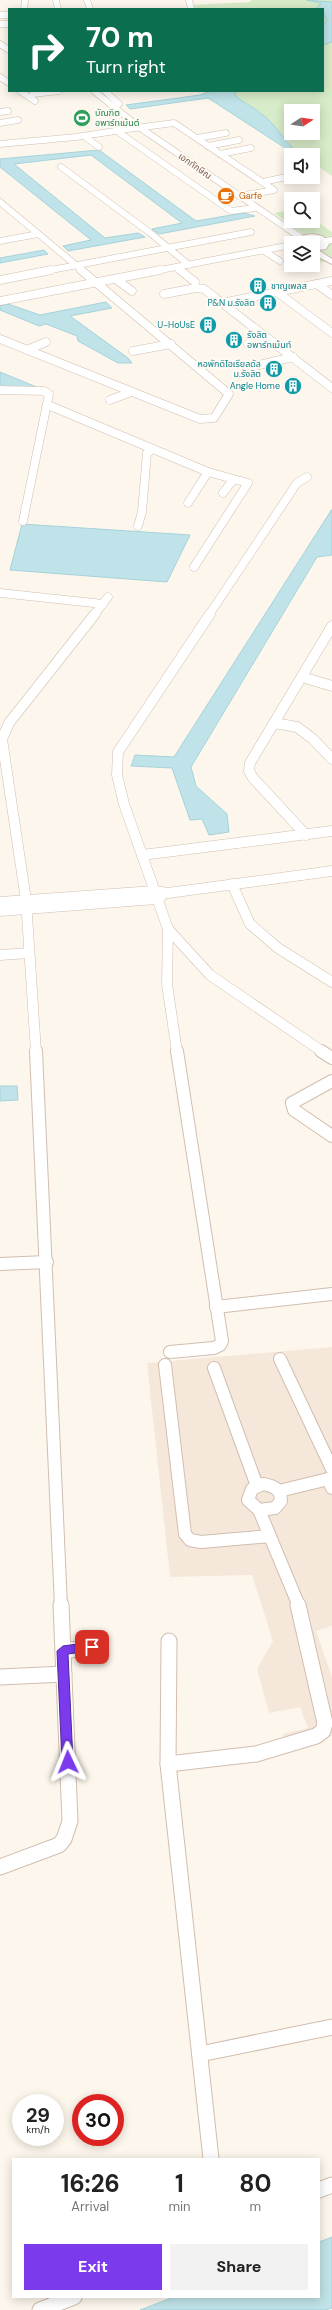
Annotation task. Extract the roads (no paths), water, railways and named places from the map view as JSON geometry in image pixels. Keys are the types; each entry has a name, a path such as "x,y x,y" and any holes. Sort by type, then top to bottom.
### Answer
{"street":[{"path":"22,92 35,101"},
{"path":"33,94 50,92"},
{"path":"88,92 106,109 117,111"},
{"name":"เอกทักษิณ","path":"95,92 117,111 139,127 256,208 270,214 301,236"},
{"path":"106,92 147,126 246,194 270,214"},
{"path":"0,112 8,111"},
{"path":"0,123 18,120"},
{"path":"0,144 84,136 174,123 274,190 239,196"},
{"path":"94,134 92,130 127,125"},
{"path":"118,130 231,211 236,212 256,208"},
{"path":"197,138 226,133"},
{"path":"84,136 98,147"},
{"path":"208,146 239,140"},
{"path":"220,154 249,147 258,153"},
{"path":"61,167 150,232 189,265"},
{"path":"263,182 284,178"},
{"path":"0,202 229,394 214,418 200,419 0,339"},
{"path":"0,280 251,232"},
{"path":"0,241 38,234"},
{"path":"321,246 332,256"},
{"path":"321,246 332,262"},
{"path":"0,301 284,247"},
{"path":"265,251 280,262"},
{"path":"177,268 195,282"},
{"path":"116,280 132,291"},
{"path":"222,303 332,281"},
{"path":"317,284 332,295"},
{"path":"164,294 196,288 204,289 332,388"},
{"path":"277,292 332,333"},
{"path":"248,344 269,339"},
{"path":"27,350 46,342"},
{"path":"133,351 171,344"},
{"path":"256,366 293,358"},
{"path":"0,390 48,392 49,394 48,406 23,521"},
{"path":"110,400 131,392"},
{"path":"48,406 208,472 248,483 194,567"},
{"path":"138,526 142,512 148,453 153,449"},
{"path":"188,503 208,472"},
{"path":"307,477 297,482 118,752 117,775 124,804 168,929 210,975 332,1058"},
{"path":"224,492 233,480"},
{"path":"0,593 105,601 9,723 2,739 26,904 47,1262 70,1821 64,1839 59,1845 0,1867"},
{"path":"306,835 253,778 249,771 250,763 274,723 302,677 329,638 332,626"},
{"path":"302,677 332,686"},
{"path":"274,723 297,727 313,739 332,759"},
{"path":"142,855 332,832"},
{"path":"0,902 26,904 155,895 332,871"},
{"path":"232,884 250,924 278,948 332,982"},
{"path":"0,911 26,904"},
{"path":"168,929 167,984 222,1341 220,1345 214,1348 170,1352"},
{"path":"0,955 29,953"},
{"path":"332,1081 292,1103 292,1106 294,1110 332,1136"},
{"path":"0,1264 47,1262"},
{"path":"216,1307 332,1294"},
{"path":"168,1764 256,1754 316,1736 323,1731 324,1722 305,1629 298,1604 259,1510 250,1504 248,1496 252,1488 257,1486 269,1485 279,1491 331,1479 280,1359"},
{"path":"165,1365 185,1534 190,1540 201,1542 270,1536"},
{"path":"214,1368 257,1486"},
{"path":"259,1510 270,1510 279,1505 281,1501 279,1491"},
{"path":"169,1641 168,1764 211,2158"},
{"path":"63,1651 92,1647"},
{"path":"0,1677 64,1674"},
{"path":"200,2054 332,2026"},
{"path":"320,2190 332,2185"},
{"path":"40,2310 71,2298"}],"water":[{"path":"306,0 332,2 332,42 324,45 324,23 327,20 324,16 324,8 317,8 321,3"},
{"path":"208,92 236,92 235,95 266,118 284,138 284,140 286,140 293,148 285,148 208,98 130,109 126,105 200,95"},
{"path":"99,150 196,221 243,213 255,216 159,234 152,229 182,223 91,155 14,164 105,238 138,233 145,237 68,251 63,246 91,240 0,167 0,159"},
{"path":"44,250 48,254 0,263 0,258"},
{"path":"106,302 112,308 70,316 128,358 132,363 118,363 78,341 77,336 46,324 39,326 0,310 0,306 8,304 40,315"},
{"path":"0,372 39,388 0,387"},
{"path":"332,509 332,555 317,557 191,767 196,786 227,814 229,832 209,835 202,819 190,820 172,768 131,766 135,755 174,757"},
{"path":"22,524 190,535 167,582 10,570"},
{"path":"0,1086 17,1086 18,1100 0,1101"},
{"path":"332,2237 332,2308 326,2310 140,2310 171,2298 320,2298 320,2242"}],"place":[{"name":"บัณฑิต อพาร์ทเม้นต์","path":"82,118"},
{"name":"Garfe","path":"226,196"},
{"name":"ชาญเพลส","path":"258,286"},
{"name":"P&N ม.รังสิต","path":"268,303"},
{"name":"U-HoUsE","path":"208,325"},
{"name":"รังสิต อพาร์ทเม้นท์","path":"234,340"},
{"name":"หอพักดิโอเรียลดัล ม.รังสิต","path":"274,369"},
{"name":"Angle Home","path":"293,386"}]}
